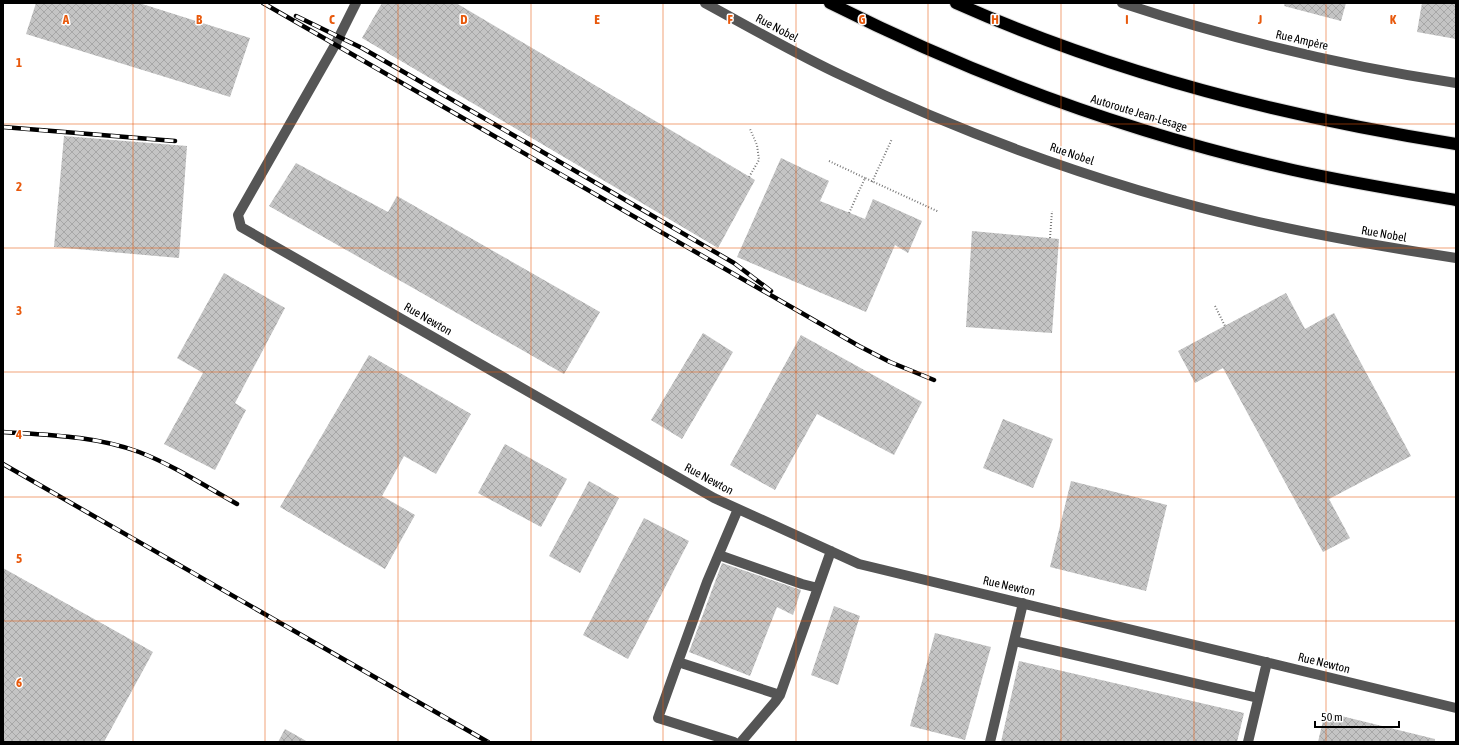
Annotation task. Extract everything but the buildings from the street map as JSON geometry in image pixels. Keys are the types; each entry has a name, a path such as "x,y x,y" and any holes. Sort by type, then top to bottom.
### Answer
{"highway":[{"name":"Autoroute Jean-Lesage","path":"830,3 896,35 982,72 1128,125 1198,146 1294,170 1456,200"},
{"path":"956,3 1076,52 1219,96 1335,123 1456,144"}],"street":[{"name":"Rue Newton","path":"356,3 335,45 238,215 241,227 707,494 860,564 1024,602 1456,708"},
{"name":"Rue Nobel","path":"705,3 858,84 967,130 1067,167 1160,196 1260,222 1360,242 1456,258"},
{"name":"Rue Ampère","path":"1122,3 1212,31 1280,49 1371,69 1456,83"},
{"path":"734,742 658,718 678,662 738,509"},
{"path":"741,742 780,694 832,551"},
{"path":"719,555 802,584 818,588"},
{"path":"990,742 1024,602"},
{"path":"1014,641 1258,698"},
{"path":"678,662 780,694"},
{"path":"1248,742 1267,662"}],"path":[{"path":"749,177 759,160 757,145 750,129"},
{"path":"872,182 892,140"},
{"path":"829,161 939,212"},
{"path":"849,213 865,178"},
{"path":"1050,238 1052,211"},
{"path":"1216,306 1225,326"}],"railway":[{"path":"263,3 859,346 890,362 934,380"},
{"path":"296,16 362,48 534,147 734,263 771,291"},
{"path":"3,127 175,141"},
{"path":"3,432 89,439 139,452 189,476 237,504"},
{"path":"3,464 488,742"}]}
